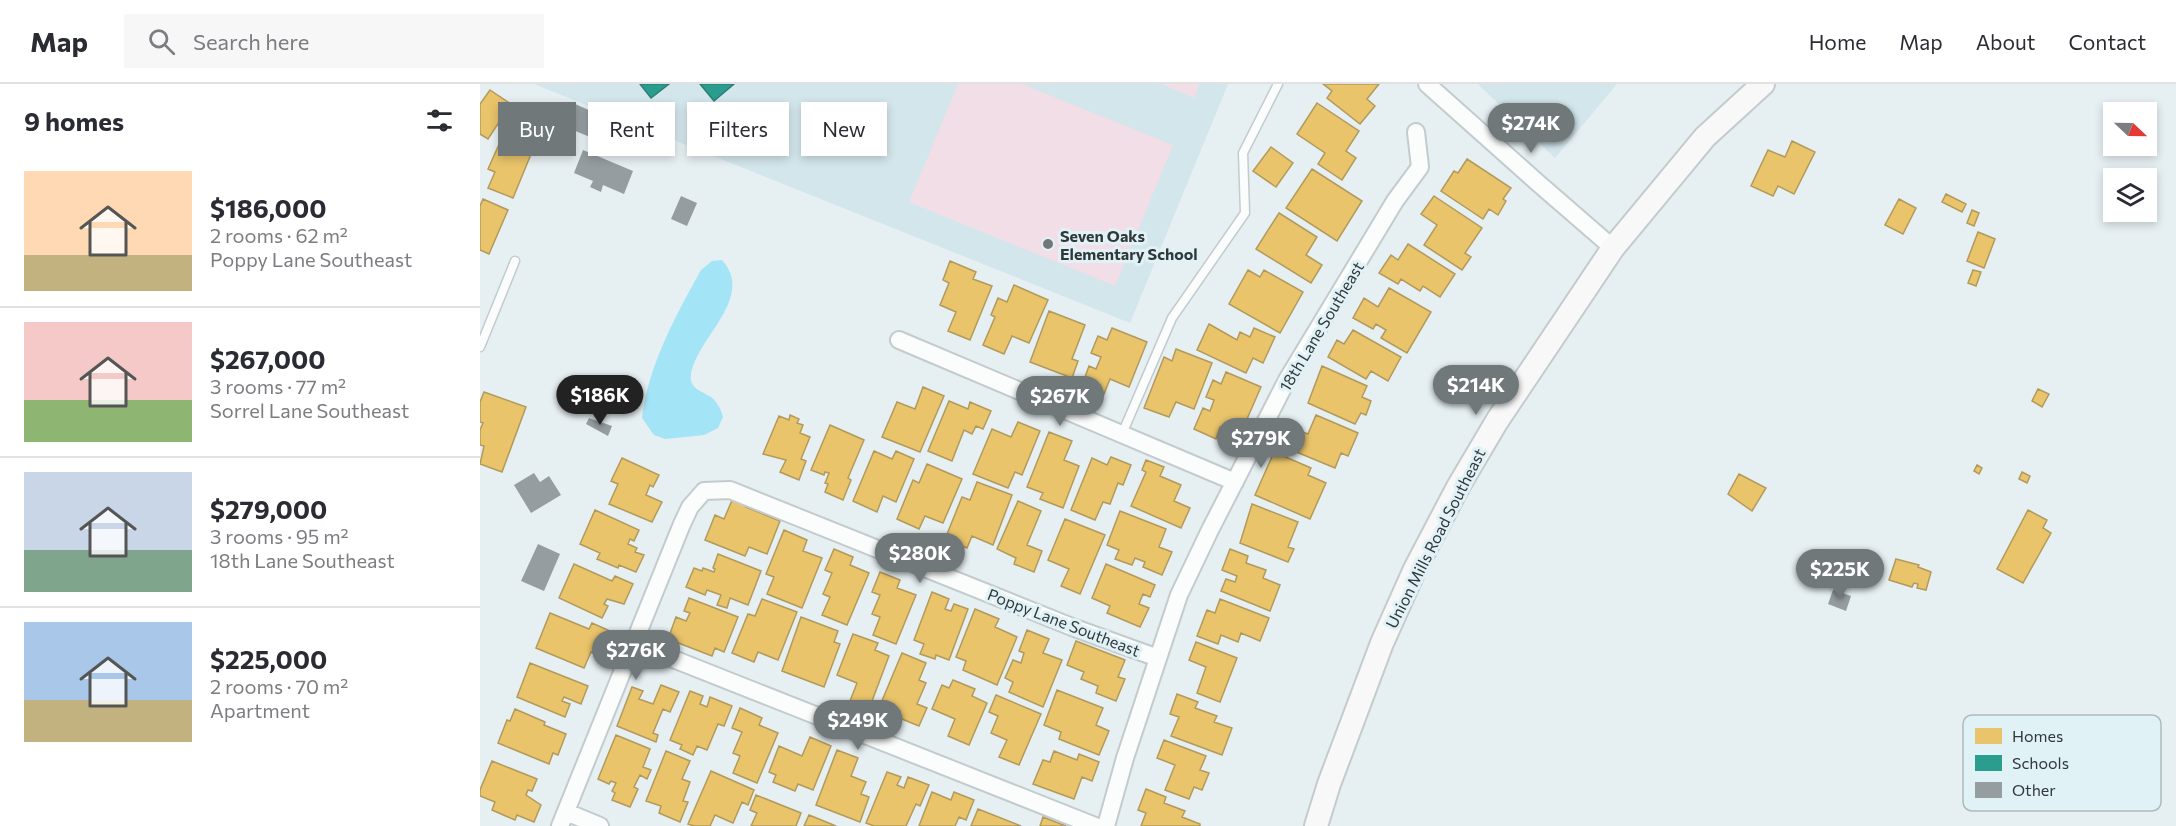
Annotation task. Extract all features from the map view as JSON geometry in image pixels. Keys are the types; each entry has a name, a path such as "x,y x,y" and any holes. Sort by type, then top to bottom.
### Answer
{"street":[{"path":"1427,84 1613,248"},
{"name":"Union Mills Road Southeast","path":"1316,826 1329,784 1382,643 1415,569 1458,486 1497,421 1613,248 1705,137 1763,84"},
{"name":"18th Lane Southeast","path":"1106,826 1125,758 1179,595 1287,380 1395,201 1420,167 1416,132"},
{"path":"898,340 1235,482"},
{"name":"Poppy Lane Southeast","path":"633,643 690,507 704,491 730,490 1072,627 1158,658"},
{"path":"600,826 563,819 633,643 1095,826"}],"lane":[{"path":"1122,434 1172,318 1245,213 1243,153 1278,84"},
{"path":"480,347 515,261"}],"shaded area":[{"name":"Seven Oaks Elementary School","path":"534,84 1228,84 1130,323 714,156 789,156 789,102 687,102 687,145 675,141 675,102 588,102 588,106"},
{"path":"958,84 1022,84 1173,145 1115,286 909,202"},
{"path":"1161,84 1199,84 1195,98"},
{"path":"1478,84 1617,84 1555,158"}],"water":[{"path":"722,260 731,274 732,289 721,318 695,361 691,380 694,387 715,401 723,417 718,428 704,435 665,439 654,435 642,418 650,379 664,341 701,270 712,261"}],"building: Homes":[{"path":"1323,84 1379,84 1367,99 1375,106 1360,124 1327,98 1332,91"},
{"path":"490,90 508,102 498,102 498,124 488,139 480,134 480,104"},
{"path":"1317,103 1359,131 1346,151 1356,158 1342,180 1318,164 1325,153 1297,134"},
{"path":"1792,141 1815,152 1794,194 1778,186 1773,196 1751,186 1768,150 1785,157"},
{"path":"498,147 498,156 530,156 513,198 488,188 495,172 488,169"},
{"path":"1271,147 1293,163 1276,187 1253,171"},
{"path":"1467,159 1511,188 1503,199 1506,201 1498,215 1489,209 1483,219 1441,191 1454,171 1458,173"},
{"path":"1312,169 1362,201 1337,241 1286,208"},
{"path":"1946,194 1966,204 1962,212 1942,202"},
{"path":"1434,196 1482,228 1465,253 1471,257 1462,270 1424,245 1437,225 1421,214"},
{"path":"483,199 508,210 489,254 480,250 480,206"},
{"path":"1899,199 1916,208 1903,234 1885,225"},
{"path":"1972,210 1979,213 1974,226 1967,223"},
{"path":"1279,213 1317,237 1306,255 1322,265 1311,283 1256,249"},
{"path":"1978,232 1995,239 1984,268 1967,261"},
{"path":"1408,244 1455,274 1440,297 1423,286 1420,291 1401,279 1398,284 1379,273 1391,255 1398,260"},
{"path":"950,261 976,272 973,279 992,286 970,340 948,331 956,312 940,305 949,283 943,280"},
{"path":"1248,270 1260,277 1264,270 1303,292 1280,333 1229,304"},
{"path":"1973,270 1981,272 1976,286 1968,283"},
{"path":"1014,285 1048,300 1029,343 1012,336 1004,354 983,345 995,317 991,315 998,298 1007,302"},
{"path":"1389,288 1431,312 1407,353 1381,338 1386,330 1376,324 1373,329 1353,318 1364,298 1378,307"},
{"path":"1049,311 1085,325 1072,359 1078,361 1072,378 1030,362"},
{"path":"1209,324 1237,340 1240,332 1250,337 1254,328 1275,337 1263,363 1253,358 1246,373 1197,350"},
{"path":"1112,328 1147,342 1129,387 1110,379 1104,394 1082,385 1089,366 1096,369 1101,357 1091,353 1098,336 1107,340"},
{"path":"1353,330 1401,357 1388,381 1371,371 1366,379 1328,357 1337,340 1344,344"},
{"path":"1176,349 1212,363 1194,409 1176,402 1169,417 1144,408 1164,357 1172,361"},
{"path":"1322,366 1367,386 1362,397 1371,401 1366,415 1361,413 1355,424 1308,403"},
{"path":"1226,372 1261,387 1240,435 1220,427 1216,439 1194,429 1203,408 1210,411 1214,400 1206,397 1213,380 1221,384"},
{"path":"923,387 944,396 920,452 882,437 897,402 915,409"},
{"path":"2038,389 2049,394 2042,407 2032,401"},
{"path":"484,392 526,407 502,472 480,464 484,446 480,445 480,430 483,423 480,422 480,402"},
{"path":"949,401 968,409 970,402 991,411 983,429 976,426 972,434 964,430 952,461 928,451"},
{"path":"790,415 799,419 797,423 803,425 800,433 810,437 801,459 806,461 799,480 780,472 786,460 763,454 779,416 789,420"},
{"path":"1316,415 1358,433 1348,456 1341,453 1335,468 1282,446 1290,427 1308,434"},
{"path":"1018,422 1040,431 1022,475 1015,472 1008,488 973,474 992,429 1011,437"},
{"path":"830,425 864,440 848,478 851,480 843,500 825,492 828,484 825,483 829,473 825,472 824,475 811,470"},
{"path":"1049,432 1072,441 1064,460 1079,466 1063,508 1040,499 1043,493 1027,487"},
{"path":"874,451 892,459 896,451 914,459 896,502 883,496 877,512 853,501"},
{"path":"1274,452 1311,468 1308,475 1326,483 1310,519 1255,495"},
{"path":"1111,457 1131,465 1123,485 1118,483 1110,504 1103,502 1095,520 1071,510 1092,458 1107,465"},
{"path":"622,458 659,475 653,487 650,485 646,495 662,502 652,522 609,504 618,484 611,481"},
{"path":"1146,460 1164,467 1160,476 1181,485 1174,501 1190,508 1181,528 1131,506 1146,472 1142,470"},
{"path":"927,464 962,479 943,523 925,516 919,529 897,519 913,480 919,483"},
{"path":"1977,465 1982,468 1979,474 1974,471"},
{"path":"2022,472 2030,476 2027,483 2019,479"},
{"path":"1739,474 1766,488 1752,511 1728,494"},
{"path":"977,482 1012,495 993,545 972,536 967,548 945,539 962,497 970,500"},
{"path":"733,498 747,504 746,507 780,521 767,554 749,547 745,556 705,540 715,515 724,519"},
{"path":"1018,501 1041,511 1027,545 1042,551 1034,572 1014,564 1016,558 997,549"},
{"path":"1252,504 1298,522 1288,547 1294,549 1288,562 1240,543"},
{"path":"595,510 639,530 634,541 630,539 628,544 637,548 635,552 644,555 636,572 619,565 618,568 597,559 600,553 580,544"},
{"path":"2028,510 2047,520 2043,528 2051,533 2023,583 1997,569"},
{"path":"1120,511 1166,529 1159,547 1172,552 1162,575 1143,567 1145,562 1135,558 1132,565 1115,559 1119,550 1107,545"},
{"path":"1065,519 1105,535 1080,594 1061,586 1069,569 1048,560"},
{"path":"784,530 807,540 803,551 822,558 802,608 767,594 774,577 766,574"},
{"path":"834,549 853,557 850,565 869,573 847,625 822,615 830,597 823,594 832,573 825,570"},
{"path":"1230,549 1248,556 1246,563 1266,570 1263,578 1280,585 1270,611 1221,591 1226,579 1235,582 1237,576 1222,570"},
{"path":"718,554 761,571 748,605 730,598 727,608 717,605 721,595 707,590 705,595 686,587 694,568 714,572 713,568"},
{"path":"1896,559 1919,565 1918,567 1931,572 1926,590 1917,588 1918,584 1914,583 1912,587 1889,580"},
{"path":"574,564 612,581 615,576 633,584 624,604 607,599 604,604 608,606 602,618 559,598"},
{"path":"1106,564 1155,585 1150,597 1143,594 1139,604 1149,608 1140,627 1107,613 1110,606 1092,598"},
{"path":"880,572 900,580 897,588 916,595 896,644 873,635 880,617 872,614 880,595 872,592"},
{"path":"932,592 949,599 945,609 951,611 954,604 968,609 949,660 936,655 935,659 920,654 924,644 914,640"},
{"path":"689,598 738,617 724,652 715,648 712,656 668,639 676,617 686,621 690,613 684,611"},
{"path":"762,599 797,612 778,660 758,652 754,662 732,653 748,614 755,616"},
{"path":"1220,599 1269,618 1260,641 1241,633 1238,642 1221,635 1218,644 1197,636 1207,610 1215,613"},
{"path":"975,609 999,619 995,627 1017,637 997,685 963,670 966,661 956,657"},
{"path":"550,613 589,629 592,623 612,632 602,657 591,652 584,668 536,648"},
{"path":"801,617 838,631 834,642 840,644 824,687 782,671"},
{"path":"1027,630 1049,639 1043,653 1062,660 1043,707 1009,692 1013,682 1005,678 1013,660 1021,663 1024,653 1019,651"},
{"path":"853,634 878,643 875,650 889,656 869,709 850,701 857,683 837,675"},
{"path":"1076,641 1125,660 1118,677 1125,679 1116,701 1096,693 1098,686 1081,679 1084,672 1067,665"},
{"path":"1196,642 1237,658 1220,702 1197,693 1206,667 1189,660"},
{"path":"902,653 926,663 919,680 926,683 917,704 927,708 919,726 897,717 900,711 881,703"},
{"path":"530,663 588,686 581,704 564,697 562,701 570,704 565,717 517,697"},
{"path":"953,680 975,689 972,696 987,703 969,745 948,736 955,719 932,709 942,685 949,688"},
{"path":"661,685 679,692 670,712 663,709 653,733 658,735 656,742 617,726 632,687 643,691 639,699 653,704"},
{"path":"1057,690 1103,708 1096,725 1109,731 1099,755 1059,739 1061,732 1044,725"},
{"path":"690,691 703,696 700,704 707,707 710,697 732,706 724,726 718,724 707,750 697,746 693,755 680,749 682,745 670,740"},
{"path":"1177,694 1198,702 1195,708 1217,716 1214,722 1232,728 1222,755 1171,736 1179,717 1170,714"},
{"path":"996,695 1041,714 1019,765 999,757 1007,740 991,733 998,716 989,712"},
{"path":"740,708 762,718 759,725 778,733 757,783 733,773 740,756 733,753 742,732 732,728"},
{"path":"515,709 566,734 558,755 553,753 549,764 498,743 507,720 510,721"},
{"path":"616,735 650,749 643,767 651,770 647,779 640,775 634,787 638,789 630,807 612,800 615,793 612,791 616,783 611,781 609,784 598,779"},
{"path":"810,737 831,746 813,790 798,784 795,791 773,782 776,775 769,772 779,746 802,756"},
{"path":"1164,740 1206,756 1200,770 1209,773 1202,790 1194,787 1189,799 1165,790 1175,765 1157,758"},
{"path":"837,750 858,758 851,776 866,782 861,794 869,797 860,822 816,805"},
{"path":"666,751 690,761 682,779 690,782 683,801 688,802 680,822 659,813 661,806 646,801"},
{"path":"1054,751 1077,760 1079,754 1099,762 1092,781 1082,777 1074,799 1033,784 1043,760 1050,762"},
{"path":"492,761 537,779 532,791 528,790 526,795 541,805 534,822 517,815 515,820 492,810 495,802 480,796 480,790"},
{"path":"711,771 754,790 748,805 742,802 733,823 715,815 710,826 688,824"},
{"path":"887,772 901,777 897,785 904,788 908,777 929,785 920,806 916,804 906,826 874,826 866,823"},
{"path":"1146,789 1166,797 1164,803 1185,811 1182,817 1200,826 1141,826 1146,813 1138,810"},
{"path":"932,792 951,800 954,792 974,800 966,820 959,817 955,826 919,826"},
{"path":"756,795 801,813 796,826 751,826 757,813 750,810"},
{"path":"978,809 1021,826 971,826"},
{"path":"809,815 836,826 804,826"},
{"path":"1043,817 1066,826 1040,826"}],"building: Schools":[{"path":"640,84 669,84 651,98"},
{"path":"700,84 734,84 714,101"}],"building: Other":[{"path":"576,104 588,110 588,136 576,131"},
{"path":"583,150 588,152 588,156 597,156 633,171 624,194 603,185 601,192 590,187 593,181 574,173"},
{"path":"681,196 697,203 687,226 671,219"},
{"path":"589,418 612,426 608,436 586,424"},
{"path":"534,473 540,482 549,476 561,495 531,513 514,485"},
{"path":"538,544 560,554 544,591 521,581"},
{"path":"1833,590 1851,596 1846,611 1828,604"}],"place":[{"name":"Seven Oaks Elementary School","path":"1048,244"}]}
